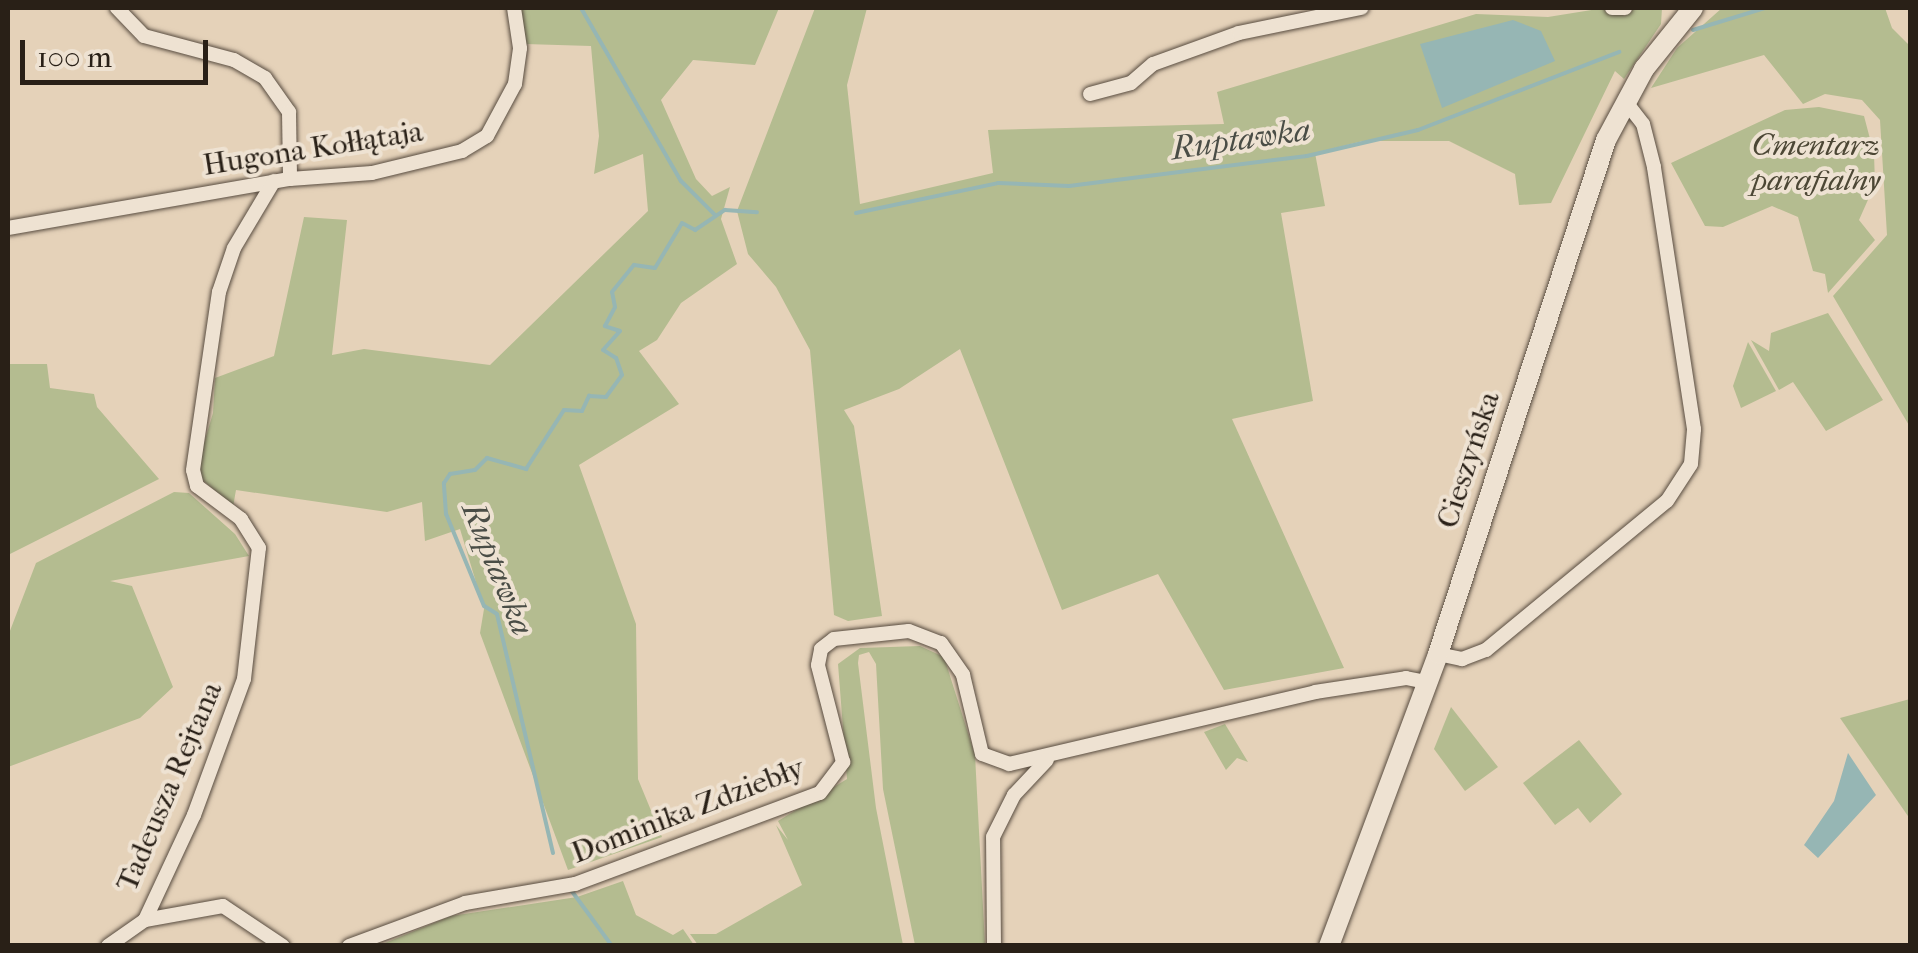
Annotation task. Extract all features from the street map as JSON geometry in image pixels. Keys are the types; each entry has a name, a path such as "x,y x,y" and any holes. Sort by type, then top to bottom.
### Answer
{"main road":[{"name":"Cieszyńska","path":"1328,946 1438,654 1592,178 1625,102 1692,8"}],"street":[{"path":"117,8 144,36 234,60 265,78 289,112 282,180"},
{"name":"Hugona Kołłątaja","path":"8,228 282,180 372,173 474,146 498,120 515,84 520,48 514,8"},
{"path":"1090,94 1131,83 1152,64 1239,33 1362,8"},
{"path":"1612,8 1624,8"},
{"path":"1438,654 1462,659 1486,650 1667,501 1691,464 1694,430 1654,168 1643,124 1625,102"},
{"name":"Tadeusza Rejtana","path":"145,920 194,815 244,679 259,548 241,518 196,486 193,470 205,422 218,292 234,248 282,180"},
{"name":"Dominika Zdziebły","path":"348,946 466,903 575,884 820,793 843,762 818,665 821,648 834,639 890,630 924,634 952,657 977,740 992,761 1026,764 1079,743 1296,696 1406,678 1427,682"},
{"name":"Dominika Zdziebły","path":"994,946 993,838 1014,795 1052,756"},
{"path":"108,946 145,920 223,906 283,946"}],"green space":[{"path":"520,8 779,8 755,65 693,60 661,100 696,179 712,196 730,187 721,219 737,264 681,303 657,340 639,351 679,404 579,465 636,624 638,779 662,837 568,870 480,633 484,609 460,529 425,541 422,502 387,512 236,490 233,507 195,473 213,413 215,378 274,356 304,217 347,220 332,355 364,349 490,365 648,211 643,154 594,174 599,136 591,46 525,44"},
{"path":"815,8 867,8 847,85 860,204 993,173 988,130 1224,124 1217,92 1476,14 1548,17 1604,8 1625,16 1632,8 1662,8 1661,24 1624,79 1615,71 1551,203 1519,205 1515,174 1449,141 1363,141 1315,153 1325,206 1281,213 1313,401 1232,419 1344,668 1224,690 1158,574 1062,610 960,349 899,389 844,410 854,426 882,616 848,621 834,615 810,350 776,287 748,254 737,211"},
{"path":"1722,8 1885,8 1892,28 1910,46 1910,427 1833,296 1887,235 1880,120 1862,100 1825,94 1803,104 1764,55 1651,88 1677,48"},
{"name":"Cmentarz parafialny","path":"1819,107 1864,116 1874,154 1875,184 1859,220 1875,240 1828,293 1825,274 1813,271 1798,217 1772,206 1723,227 1705,226 1671,163 1785,110"},
{"path":"1828,313 1883,400 1826,431 1793,382 1779,390 1751,340 1769,351 1771,333"},
{"path":"1748,342 1776,391 1741,408 1733,386"},
{"path":"8,364 47,364 50,388 94,394 97,407 159,479 8,555"},
{"path":"174,492 189,493 235,534 249,556 110,581 132,586 173,687 140,718 8,767 8,636 36,563"},
{"path":"920,646 944,657 975,755 985,945 915,945 883,789 876,664 869,652 859,655 858,663 876,808 903,945 698,945 690,934 716,934 802,885 776,825 788,840 778,821 847,779 838,664 860,648"},
{"path":"1910,699 1910,819 1840,718"},
{"path":"1451,707 1498,767 1465,791 1434,749"},
{"path":"1225,724 1248,762 1237,758 1226,770 1204,732"},
{"path":"1579,740 1622,794 1590,823 1578,808 1555,825 1523,783"},
{"path":"623,881 636,915 673,935 683,929 694,945 380,945 451,916 577,897"}],"water":[{"path":"1513,20 1541,31 1555,61 1442,108 1420,44"},
{"path":"1848,753 1876,795 1818,858 1804,845 1834,801"}],"waterway":[{"path":"581,8 681,181 716,216"},
{"name":"Ruptawka","path":"1693,30 1765,8"},
{"name":"Ruptawka","path":"856,213 998,183 1069,186 1307,156 1418,130 1619,52"},
{"name":"Ruptawka","path":"553,853 497,614 484,606 446,514 444,483 450,474 475,470 487,458 526,469 564,410 582,411 589,396 606,397 622,375 616,358 603,350 620,331 605,326 615,307 612,292 634,265 655,268 682,223 695,230 725,210 757,212"},
{"name":"Ruptawka","path":"571,890 612,946"}]}
